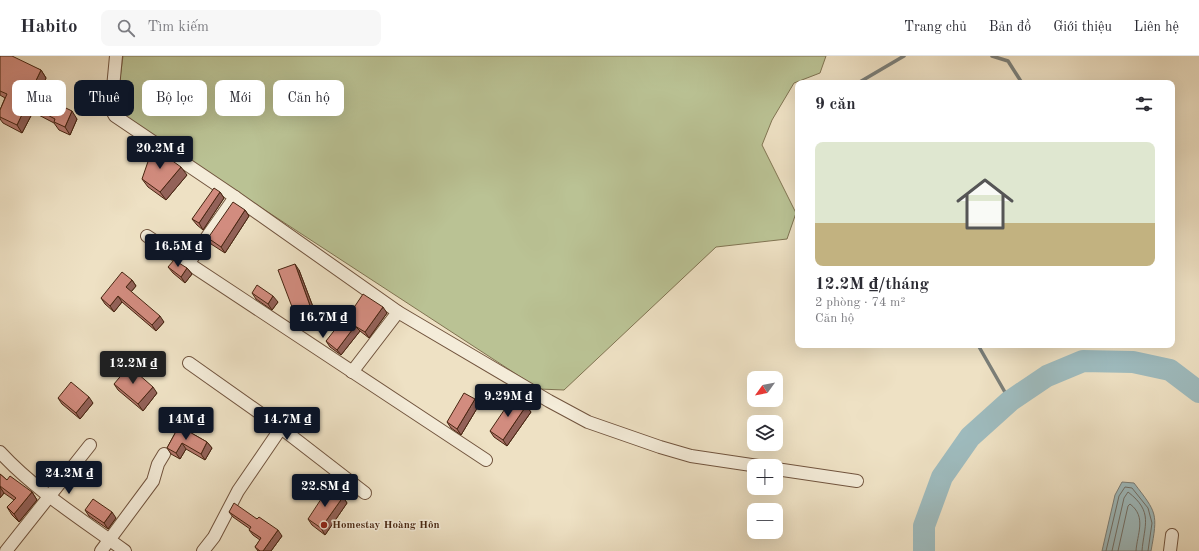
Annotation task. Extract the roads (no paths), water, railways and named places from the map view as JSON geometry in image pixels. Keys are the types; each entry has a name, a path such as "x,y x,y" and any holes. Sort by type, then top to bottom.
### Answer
{"street":[{"path":"116,56 111,109 112,113 235,196 398,312 549,401 588,422 691,456 747,464"},
{"path":"188,264 235,196"},
{"path":"148,236 188,264 486,460"},
{"path":"352,372 398,312"},
{"path":"189,363 281,428 365,493"},
{"path":"203,551 214,537 238,490 281,428"},
{"path":"6,551 90,445"},
{"path":"0,452 24,475 50,496 125,551"},
{"path":"101,551 154,481 158,464 164,454"},
{"path":"783,470 857,481"},
{"path":"1170,551 1172,535"}],"water":[{"path":"1122,482 1134,483 1154,514 1155,529 1151,551 1102,551 1115,495"}],"waterway":[{"path":"863,80 904,56"},
{"path":"992,56 1008,61 1020,80"},
{"path":"980,348 1010,401"},
{"path":"924,551 924,526 942,477 970,437 1010,401 1047,376 1083,361 1133,362 1170,370 1199,392"}],"place":[{"name":"Homestay Hoàng Hôn","path":"324,525"}]}
